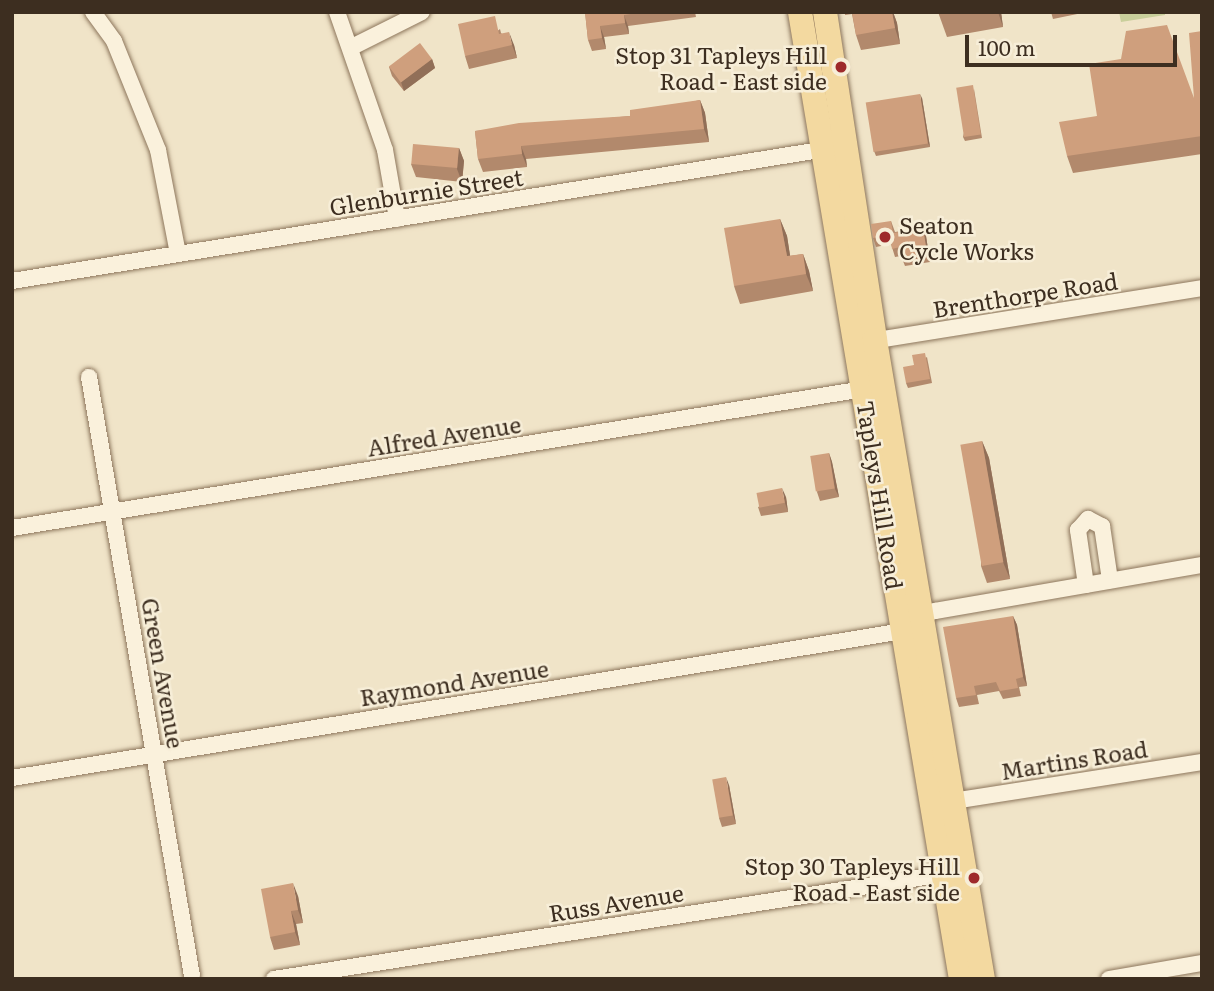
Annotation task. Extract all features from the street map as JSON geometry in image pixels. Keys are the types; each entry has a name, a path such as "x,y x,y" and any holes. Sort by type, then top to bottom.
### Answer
{"main road":[{"name":"Tapleys Hill Road","path":"800,12 835,148"},
{"name":"Tapleys Hill Road","path":"825,12 835,148 865,342 954,872 983,979"},
{"name":"Tapleys Hill Road","path":"912,623 953,801 954,872 961,979"}],"street":[{"path":"93,12 114,41 158,150 178,254"},
{"path":"337,12 352,47 385,150 397,219"},
{"path":"352,47 422,12"},
{"name":"Glenburnie Street","path":"12,281 835,148"},
{"name":"Brenthorpe Road","path":"865,342 1202,288"},
{"name":"Green Avenue","path":"89,377 193,978"},
{"name":"Alfred Avenue","path":"12,528 873,387"},
{"path":"1086,585 1078,530 1088,519 1102,526 1110,580"},
{"name":"Raymond Avenue","path":"12,778 912,623 1110,580 1202,565"},
{"name":"Martins Road","path":"953,801 1202,762"},
{"name":"Russ Avenue","path":"274,979 954,872"},
{"path":"1109,979 1202,963"}],"green space":[{"path":"1119,12 1165,12 1165,15 1121,22"}],"building":[{"path":"585,12 644,12 624,15 625,23 600,26 602,38 588,40"},
{"path":"852,12 892,12 895,28 856,35"},
{"path":"495,16 499,34 509,32 512,45 465,56 458,24"},
{"path":"1167,25 1194,98 1189,33 1202,31 1202,136 1067,156 1059,122 1097,116 1089,64 1121,59 1126,31"},
{"path":"420,43 432,59 401,82 389,66"},
{"path":"973,85 981,134 964,137 956,88"},
{"path":"920,94 928,143 873,152 866,103"},
{"path":"700,100 704,129 521,146 522,154 478,159 475,131 519,123 630,116 630,110"},
{"path":"413,144 459,148 457,168 411,164"},
{"path":"780,219 787,256 803,254 806,274 734,286 724,228"},
{"path":"891,221 893,233 923,228 927,253 901,257 900,247 892,249 890,235 873,238 871,224"},
{"path":"925,353 930,379 906,383 903,367 914,365 912,355"},
{"path":"982,441 1003,562 982,566 960,445"},
{"path":"829,453 835,489 816,492 810,456"},
{"path":"782,488 785,503 759,508 756,493"},
{"path":"1013,616 1023,677 1016,679 1018,688 1000,691 996,682 974,686 976,695 956,698 943,627"},
{"path":"726,777 733,815 719,818 712,779"},
{"path":"293,883 298,910 291,911 295,932 270,937 261,889"}],"place":[{"name":"Stop 31 Tapleys Hill Road - East side","path":"841,67"},
{"name":"Seaton Cycle Works","path":"885,237"},
{"name":"Stop 30 Tapleys Hill Road - East side","path":"974,878"}]}
